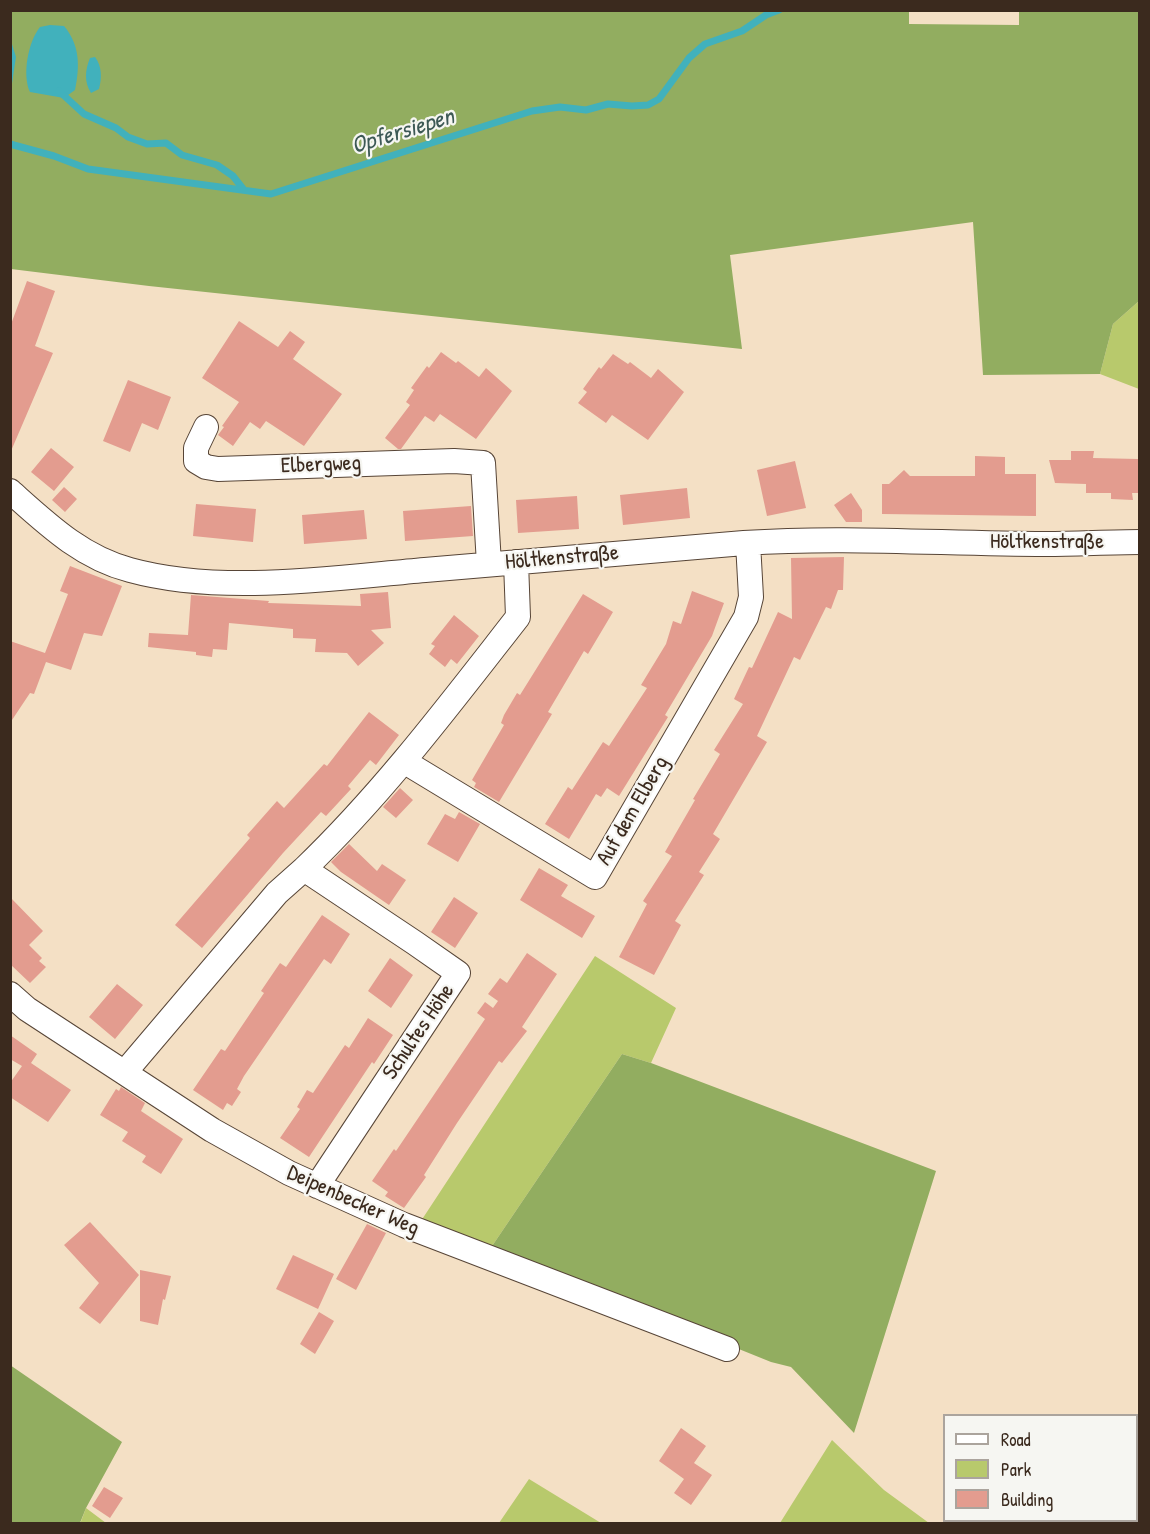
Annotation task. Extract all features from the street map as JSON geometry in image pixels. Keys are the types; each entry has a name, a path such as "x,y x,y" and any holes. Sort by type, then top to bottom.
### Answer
{"street":[{"name":"Elbergweg","path":"206,427 196,448 196,461 206,467 218,469 454,460 483,463 489,564"},
{"name":"Höltkenstraße","path":"10,491 78,548 117,566 152,575 256,583 748,543 870,539 1046,544 1140,542"},
{"name":"Auf dem Elberg","path":"405,762 595,878 746,617 751,597 748,543"},
{"path":"125,1072 277,894 339,835 405,762 518,617 516,562"},
{"name":"Schultes Höhe","path":"304,869 458,974 317,1186"},
{"name":"Deipenbecker Weg","path":"10,994 27,1009 212,1130 346,1201 727,1349"}],"green space":[{"path":"909,10 909,24 1019,25 1019,11 1139,11 1139,301 1113,324 1100,374 983,375 973,222 730,255 742,349 149,286 11,269 11,11"},
{"path":"1139,301 1139,389 1100,374 1113,324"},
{"path":"595,956 676,1008 651,1063 622,1054 488,1252 419,1224"},
{"path":"622,1054 936,1171 854,1433 791,1367 771,1362 610,1297 488,1252"},
{"path":"10,1365 122,1442 80,1523 11,1523"},
{"path":"832,1440 884,1490 929,1523 780,1523"},
{"path":"529,1479 601,1523 499,1523"},
{"path":"86,1508 106,1523 80,1524"}],"water":[{"path":"64,26 76,48 78,73 75,90 64,98 30,92 26,77 32,41 40,27"},
{"path":"11,41 16,57 11,90"},
{"path":"95,57 101,72 101,81 99,89 91,93 87,85 86,71 90,58"}],"building":[{"path":"27,281 55,291 35,346 53,353 11,451 10,327"},
{"path":"239,321 278,347 290,331 305,342 293,359 342,394 304,446 266,421 260,429 250,422 233,446 218,435 239,402 202,378"},
{"path":"441,352 456,363 458,361 479,377 486,368 512,391 476,439 440,414 434,422 425,416 401,449 398,449 385,438 410,405 406,402 414,390 411,388"},
{"path":"613,354 628,364 630,362 651,378 658,369 684,392 648,440 612,415 606,423 578,403 587,392 583,389 599,367 601,369"},
{"path":"128,380 171,397 158,430 142,423 130,452 103,441"},
{"path":"51,448 74,467 54,491 31,472"},
{"path":"1071,451 1094,451 1093,458 1138,459 1140,493 1132,493 1133,500 1111,499 1111,493 1086,493 1086,484 1055,483 1049,460 1071,460"},
{"path":"975,456 1005,457 1005,474 1036,474 1036,516 882,514 882,484 889,484 904,470 910,476 975,476"},
{"path":"795,461 806,508 767,516 757,470"},
{"path":"64,487 77,499 65,512 52,500"},
{"path":"687,488 690,518 623,525 620,495"},
{"path":"851,493 862,510 862,522 846,522 834,505"},
{"path":"577,496 579,529 518,533 516,500"},
{"path":"196,504 256,509 253,542 193,536"},
{"path":"471,506 473,536 405,541 403,511"},
{"path":"364,510 367,539 304,544 302,515"},
{"path":"844,557 843,590 838,590 831,609 826,607 800,660 794,657 757,736 767,742 713,834 720,839 699,872 704,875 675,921 681,925 654,975 619,957 647,904 643,901 672,856 665,852 720,754 714,750 743,704 734,699 749,667 752,668 778,612 792,619 791,558"},
{"path":"70,566 122,586 102,636 84,633 71,670 46,662 34,694 30,693 10,723 10,641 45,653 68,594 60,591"},
{"path":"692,591 724,603 712,636 665,715 668,717 619,796 607,788 601,797 596,794 569,839 545,824 568,787 572,790 603,742 609,746 647,688 641,685 666,644 673,621 681,624"},
{"path":"388,592 391,628 371,630 384,643 358,666 347,653 315,652 316,639 293,638 293,629 229,623 227,650 213,649 212,657 196,655 196,652 148,647 149,633 188,635 191,595 269,601 268,603 361,606 360,594"},
{"path":"583,594 613,612 588,654 584,651 548,712 552,714 499,802 474,787 476,783 472,780 504,725 501,723 504,715 517,693 520,695"},
{"path":"454,615 479,636 457,664 451,659 445,667 429,654 435,646 431,644"},
{"path":"369,712 399,735 376,765 370,760 348,786 351,789 326,816 321,812 283,853 202,948 175,925 250,838 247,835 277,801 284,808 324,764 327,766"},
{"path":"400,788 413,800 396,818 383,807"},
{"path":"459,812 480,824 458,862 427,844 445,814 455,819"},
{"path":"349,844 377,871 382,864 406,880 389,905 341,872 331,862"},
{"path":"539,868 568,885 561,896 595,916 582,938 520,900"},
{"path":"10,897 43,931 29,945 42,958 39,961 46,967 30,983 10,964"},
{"path":"454,897 478,913 455,948 431,932"},
{"path":"322,915 350,934 331,964 324,959 244,1076 237,1089 241,1092 232,1106 227,1103 223,1110 193,1090 221,1049 225,1051 264,993 261,991 280,963 286,967"},
{"path":"527,953 557,974 522,1027 527,1031 502,1063 499,1061 404,1208 385,1196 388,1192 372,1181 394,1149 396,1151 485,1019 477,1013 485,1002 493,1008 498,1001 488,994 500,978 507,983"},
{"path":"390,958 413,975 391,1008 368,991"},
{"path":"117,984 143,1005 115,1039 89,1017"},
{"path":"368,1018 393,1035 374,1064 372,1062 309,1157 280,1138 300,1109 297,1107 307,1090 313,1093 345,1045 349,1048"},
{"path":"10,1035 37,1054 31,1063 71,1090 48,1122 10,1097 10,1083 22,1066 10,1059"},
{"path":"121,1087 145,1103 141,1111 183,1139 161,1174 142,1162 146,1156 122,1141 128,1132 100,1115 116,1089 119,1091"},
{"path":"90,1222 139,1275 100,1324 79,1308 99,1283 64,1245"},
{"path":"367,1224 386,1233 356,1290 336,1279"},
{"path":"293,1255 334,1274 318,1309 276,1289"},
{"path":"140,1270 171,1276 165,1300 163,1299 158,1325 140,1321"},
{"path":"319,1312 334,1321 315,1354 300,1344"},
{"path":"681,1428 706,1446 694,1463 712,1475 691,1505 674,1493 684,1479 659,1461"},
{"path":"104,1487 123,1498 110,1518 92,1506"}],"waterway":[{"name":"Opfersiepen","path":"10,144 54,156 88,169 271,194 532,111 560,107 586,110 608,104 648,105 659,99 689,58 705,44 742,31 766,15 779,10"},
{"path":"59,91 84,114 116,128 128,137 147,144 166,143 182,155 217,165 233,176 244,190"}]}
